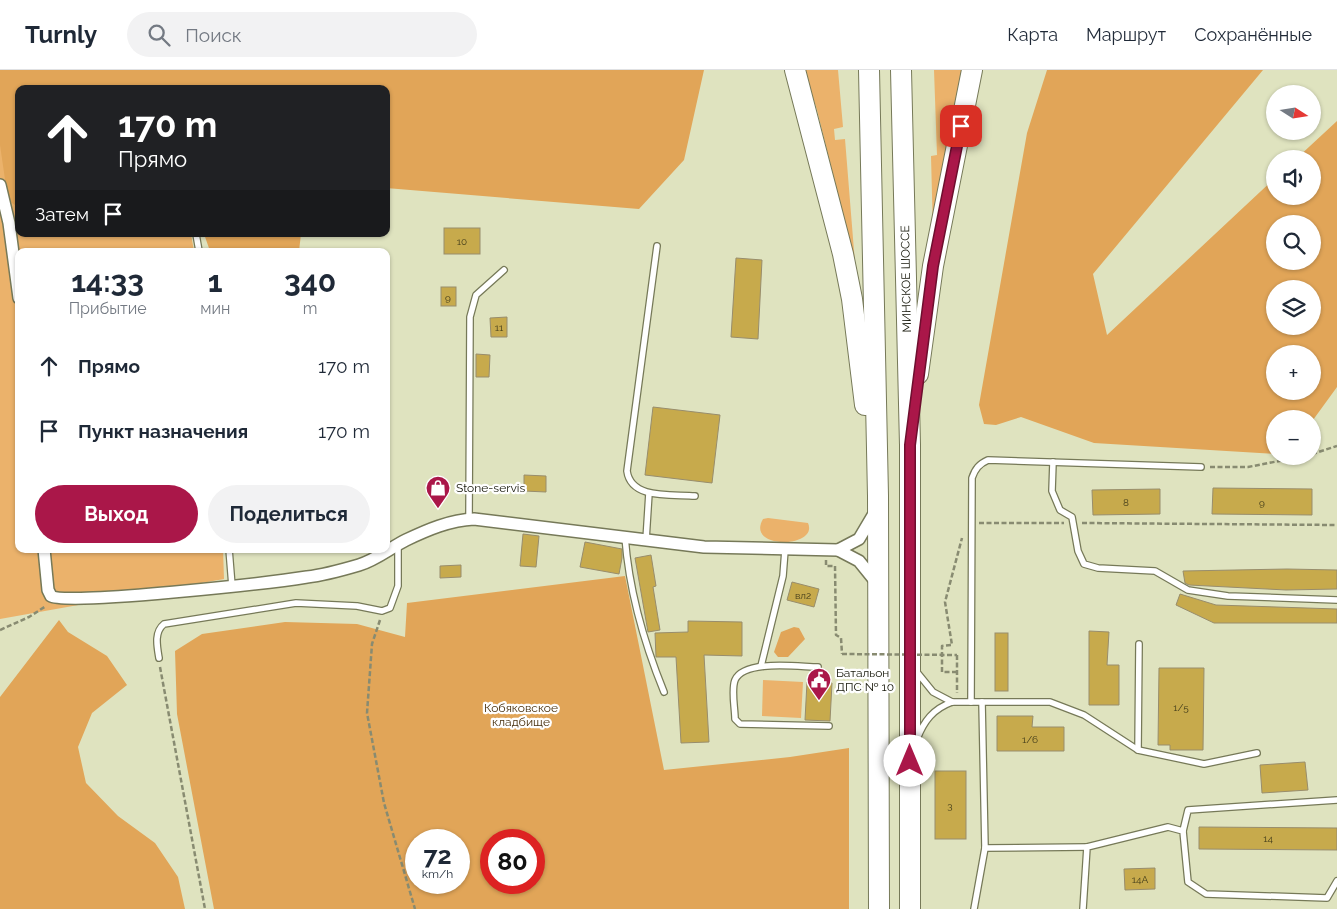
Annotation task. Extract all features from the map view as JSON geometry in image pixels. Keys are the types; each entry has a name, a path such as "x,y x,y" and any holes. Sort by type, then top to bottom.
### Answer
{"highway":[{"path":"795,70 834,215 852,299 878,501"},
{"path":"869,70 878,501 879,909"},
{"name":"МИНСКОЕ ШОССЕ","path":"901,70 910,445 910,909"},
{"path":"910,445 933,266 972,70"}],"street":[{"path":"0,185 14,223 16,248"},
{"path":"390,549 441,525 468,520 712,547 838,550 853,545 859,539 878,501"},
{"path":"838,550 859,561 879,586"},
{"path":"44,553 48,590 54,598 91,598 232,586 335,572 362,564 383,553"}],"lane":[{"path":"657,246 628,471 629,481 636,488 649,493 695,496"},
{"path":"468,520 470,317 476,296 504,270"},
{"path":"971,702 974,471 980,464 988,460 1201,467"},
{"path":"1053,462 1052,491 1060,510 1072,516 1078,551 1084,564 1098,568 1155,571 1188,590 1228,596 1337,600"},
{"path":"646,540 649,493"},
{"path":"625,537 627,556 648,654 664,692"},
{"path":"159,658 157,635 159,628 164,624 296,603 357,606 382,611 390,608 395,600 398,586 398,545"},
{"path":"761,666 783,576 785,550"},
{"path":"229,553 232,586"},
{"path":"1138,750 1139,644"},
{"path":"910,660 928,688 954,702"},
{"path":"818,667 761,666 749,668 735,680 737,722 829,726"},
{"path":"910,778 915,749 923,724 938,708 954,702 1050,702 1084,714 1138,750 1204,764 1257,753"},
{"path":"974,909 985,848 982,702"},
{"path":"1337,800 1188,810 1183,831 1188,882 1206,894 1327,898 1337,881"},
{"path":"985,848 1086,847 1168,827 1183,831"},
{"path":"1083,909 1086,847"}],"path":[{"path":"1321,451 1337,446"},
{"path":"1201,467 1248,466 1266,463"},
{"path":"978,523 1337,525"},
{"path":"957,672 942,672 942,646 952,645 945,602 963,532"},
{"path":"826,557 826,566 835,566 836,635 841,638 842,654 957,655 954,702"},
{"path":"0,630 7,625 29,617 54,598"},
{"path":"382,611 372,644 367,713 384,803 415,909"},
{"path":"159,658 205,909"}],"shaded area":[{"path":"804,70 838,70 843,127 834,129 835,140 845,139 855,263 817,110"},
{"path":"934,70 965,70 933,233 931,156 937,155"},
{"path":"0,124 15,200 15,237 192,237 193,248 15,248 15,553 223,553 224,579 0,619"},
{"path":"763,519 808,523 808,531 803,537 794,541 772,540 764,536 760,529"},
{"path":"763,680 803,682 801,718 762,716"}],"green space":[{"path":"0,70 704,70 684,160 639,209 390,188 390,85 15,85 15,205 8,200 0,145"},
{"path":"1047,70 1263,70 1093,274 1107,335 1266,186 1266,205 1321,205 1321,150 1306,150 1316,140 1321,140 1321,136 1337,121 1337,387 1320,410 1266,410 1266,453 1094,443 1021,417 996,425 984,424 979,405 1027,133"},
{"path":"205,237 301,237 299,248 209,248"},
{"name":"Кобяковское кладбище","path":"625,576 664,770 790,757 849,748 849,909 214,909 177,714 175,651 202,634 285,622 357,624 405,637 407,603"},
{"path":"59,620 68,632 107,656 127,685 92,713 78,747 86,783 118,816 155,843 178,877 185,909 0,909 0,697"},
{"path":"794,627 799,628 805,639 788,657 778,657 774,652 781,632"}],"building":[{"path":"444,228 480,228 480,254 444,254"},
{"path":"736,258 762,260 758,339 731,337"},
{"path":"441,287 456,287 456,306 441,306"},
{"path":"507,317 507,337 491,337 490,318"},
{"path":"476,354 490,355 489,377 476,377"},
{"path":"653,407 720,415 712,483 645,475"},
{"path":"524,475 546,476 546,492 524,491"},
{"path":"1213,488 1312,489 1312,515 1212,514"},
{"path":"1160,489 1160,514 1093,515 1092,490"},
{"path":"523,534 539,536 536,567 520,566"},
{"path":"585,542 622,549 619,574 580,567"},
{"path":"651,555 656,586 653,587 660,630 648,632 635,558"},
{"path":"461,565 461,577 440,578 440,566"},
{"path":"1337,570 1337,589 1286,590 1189,585 1185,583 1183,571"},
{"path":"792,582 819,589 814,607 787,600"},
{"path":"1180,594 1216,605 1337,609 1337,623 1214,623 1176,605"},
{"path":"688,621 742,622 742,656 704,655 709,742 681,743 676,657 656,657 655,633 688,632"},
{"path":"1089,631 1109,632 1107,665 1119,665 1119,705 1089,705"},
{"path":"995,633 1008,633 1008,691 995,691"},
{"path":"1159,668 1204,668 1203,750 1170,750 1170,745 1158,745"},
{"path":"807,682 832,683 830,721 805,720"},
{"path":"997,716 1033,716 1032,727 1064,727 1064,751 997,751"},
{"path":"1305,762 1308,790 1262,793 1260,765"},
{"path":"935,771 966,771 966,839 935,839"},
{"path":"1199,827 1337,828 1337,850 1199,849"},
{"path":"1155,868 1155,889 1125,890 1124,869"}],"place":[{"name":"Stone-servis","path":"438,509"},
{"name":"Батальон ДПС № 10","path":"819,701"}],"route":[{"path":"910,761 910,445 933,266 961,126"}]}
